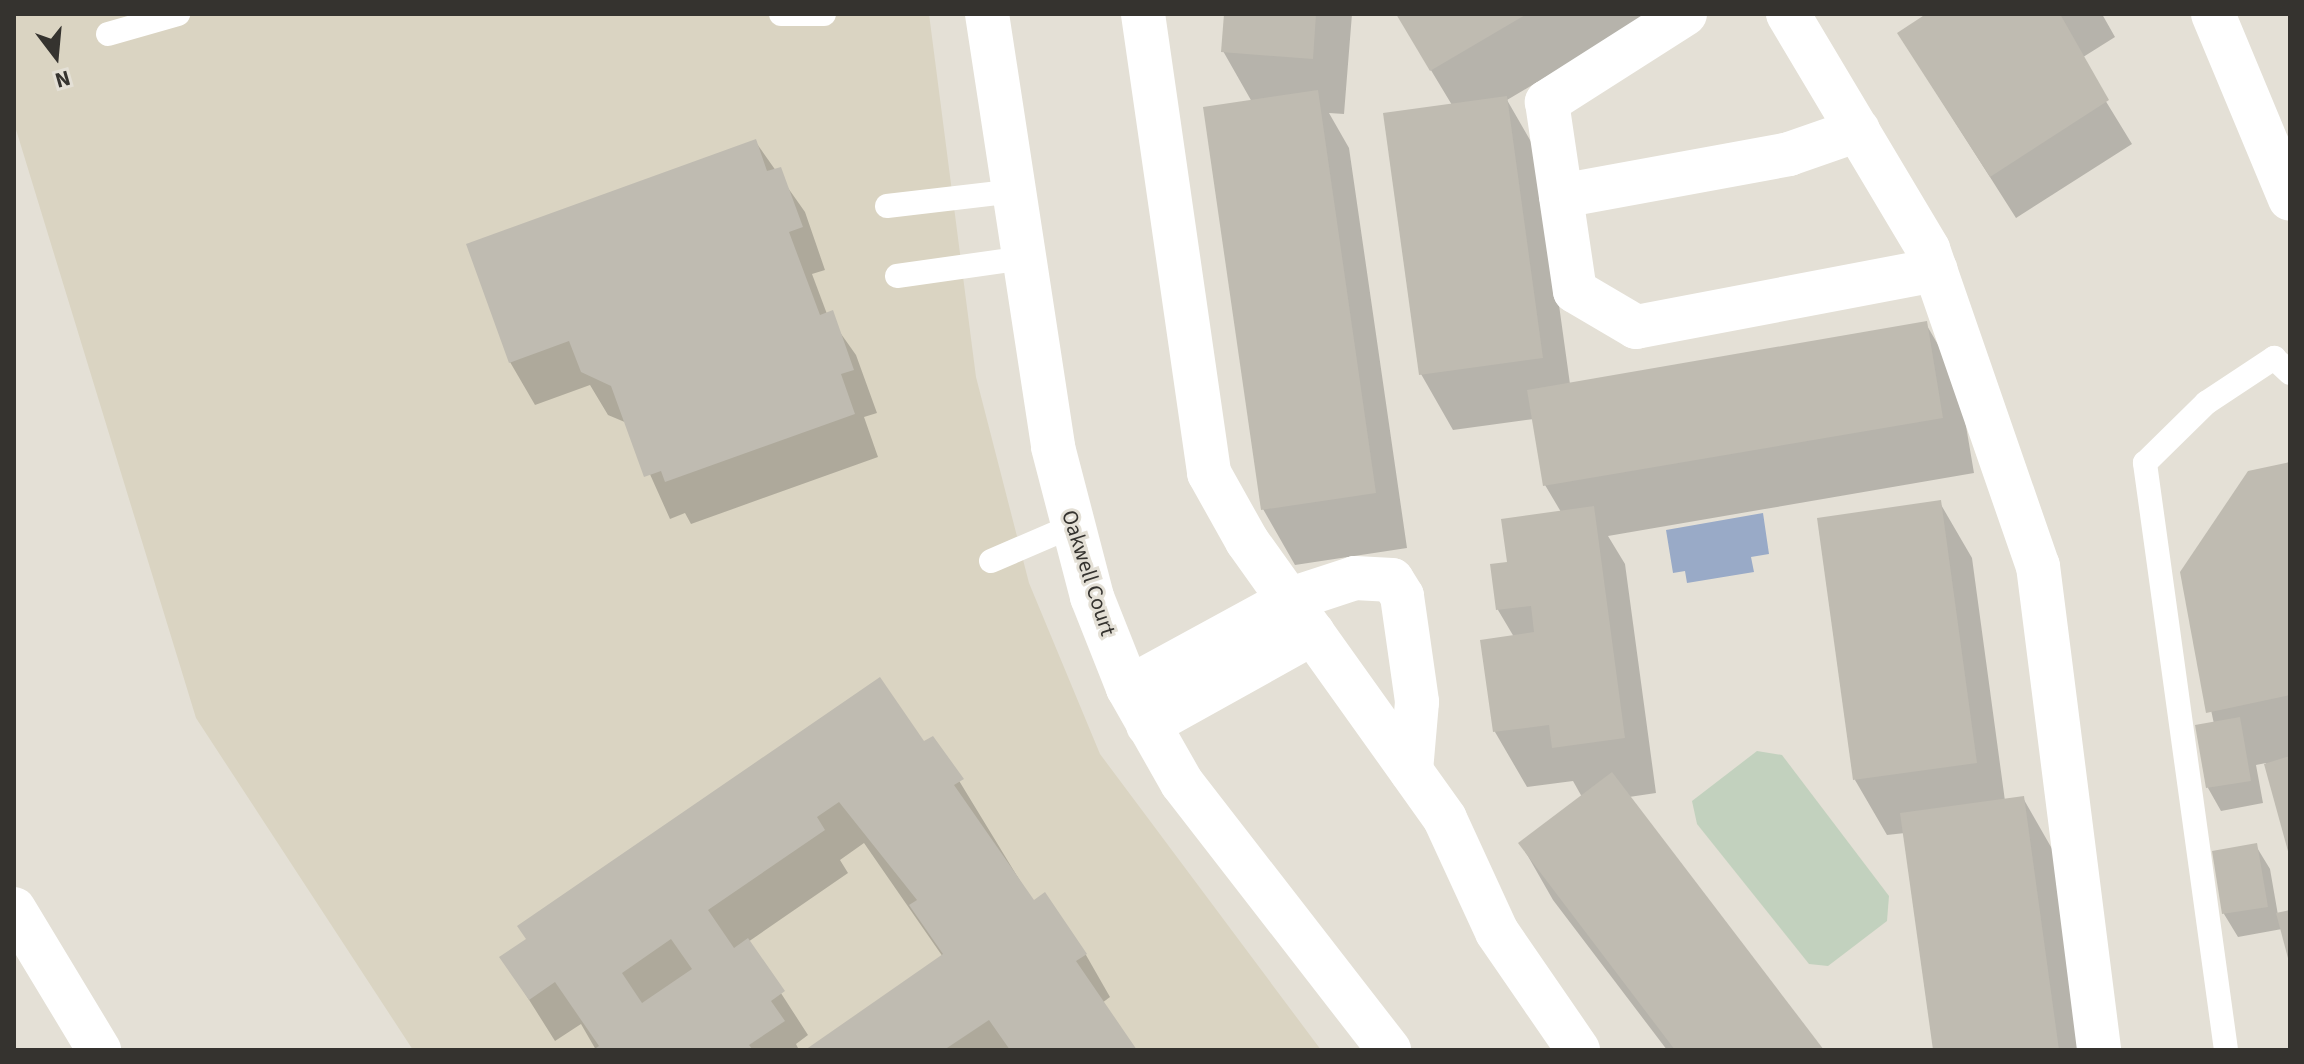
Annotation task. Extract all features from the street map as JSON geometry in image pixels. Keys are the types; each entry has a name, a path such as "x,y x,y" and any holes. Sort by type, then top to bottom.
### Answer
{"street":[{"name":"Oakwell Court","path":"987,14 1024,258 1070,527 1138,706 1182,783 1389,1050"},
{"path":"1143,14 1209,473 1302,616 1445,819 1497,932 1578,1050"},
{"path":"1685,14 1547,102 1575,291 1636,327 1936,270"},
{"path":"1788,14 1858,130 1936,270 2038,566 2099,1050"},
{"path":"2213,14 2290,199"},
{"path":"1561,196 1789,154 1858,130"},
{"path":"1138,706 1302,616 1355,578 1392,580 1402,596 1417,702 1411,771"},
{"path":"14,909 99,1050"}],"lane":[{"path":"108,34 178,14"},
{"path":"781,14 824,14"},
{"path":"887,206 1014,191"},
{"path":"897,276 1024,258"},
{"path":"2226,1050 2145,463 2206,403 2285,358"},
{"path":"991,561 1070,527"}],"shaded area":[{"path":"14,14 929,14 976,377 1029,583 1100,754 1321,1050 413,1050 196,718 14,123"}],"green space":[{"path":"1757,751 1782,755 1889,896 1887,921 1828,966 1809,964 1697,824 1692,801"}],"water":[{"path":"1763,513 1769,554 1751,557 1754,572 1687,583 1685,571 1673,573 1666,530"}],"building":[{"path":"1224,14 1316,14 1313,59 1221,52"},
{"path":"1396,14 1527,14 1430,71"},
{"path":"1926,14 2060,14 2109,100 1990,177 1897,33"},
{"path":"1318,90 1376,493 1261,510 1203,107"},
{"path":"1507,96 1543,358 1419,375 1383,113"},
{"path":"756,139 767,171 781,167 803,227 789,232 820,315 833,310 854,370 841,374 855,414 665,482 661,471 644,477 611,386 581,372 569,341 509,363 466,244"},
{"path":"1927,321 1943,418 1543,486 1527,390"},
{"path":"2290,462 2290,695 2206,713 2180,572 2248,471"},
{"path":"1941,500 1977,763 1853,780 1817,518"},
{"path":"1594,506 1625,738 1552,748 1549,725 1493,732 1480,640 1534,632 1531,606 1496,610 1490,564 1507,562 1501,519"},
{"path":"880,677 924,741 933,736 964,779 954,785 1034,900 1045,892 1087,954 1076,961 1137,1050 1010,1050 989,1020 944,1050 805,1050 943,954 909,905 917,900 839,802 817,817 825,830 708,910 734,948 748,938 785,991 771,1001 785,1021 749,1045 753,1050 593,1050 599,1046 555,982 529,1000 499,957 526,939 517,926","holes":["671,939 692,969 642,1003 622,973"]},
{"path":"2240,717 2251,781 2206,788 2195,725"},
{"path":"2290,756 2290,855 2289,855 2264,764"},
{"path":"1612,772 1824,1050 1675,1050 1518,843"},
{"path":"2024,796 2059,1050 1933,1050 1900,813"},
{"path":"2257,843 2268,907 2222,914 2212,851"},
{"path":"2290,910 2290,962 2289,962 2276,913"}]}
